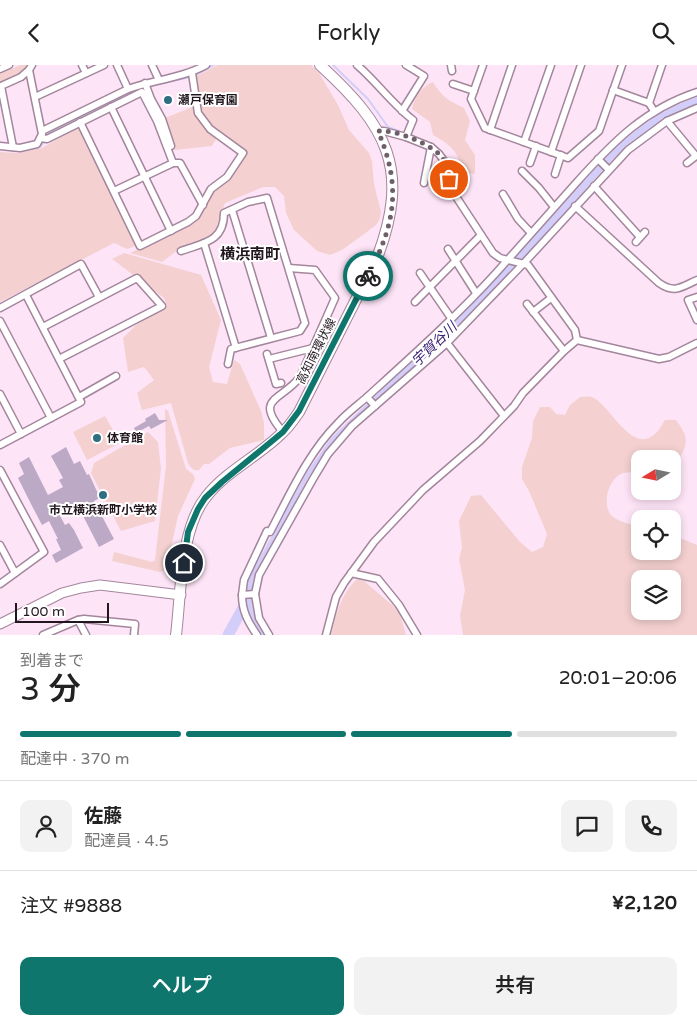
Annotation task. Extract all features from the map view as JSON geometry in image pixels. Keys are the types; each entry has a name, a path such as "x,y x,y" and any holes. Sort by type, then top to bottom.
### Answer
{"main road":[{"name":"高知南環状線","path":"176,635 188,532 201,504 222,482 283,432 299,411 377,259 387,233 391,214 393,179 387,153 378,131 350,93 322,66"}],"street":[{"path":"0,69 9,65"},
{"path":"82,65 86,73"},
{"path":"35,97 104,65"},
{"path":"117,65 128,89"},
{"path":"152,65 159,80"},
{"path":"41,134 128,89 206,65"},
{"path":"358,65 413,120 406,137"},
{"path":"402,111 424,76 406,65"},
{"path":"483,65 471,99 486,128 568,158 599,131 622,65"},
{"path":"490,130 512,65"},
{"path":"524,142 551,65"},
{"path":"551,152 581,65"},
{"path":"649,103 662,65"},
{"path":"0,146 20,148 37,144 41,134 31,67"},
{"path":"14,147 0,85 21,77 31,67"},
{"path":"80,122 140,245 171,231 188,223 196,216 211,189 227,177 243,153 210,129 198,113 192,70"},
{"path":"145,83 162,119 171,146"},
{"path":"453,84 474,91"},
{"path":"614,90 649,103 654,111"},
{"path":"41,134 47,139 142,91 157,121 173,163"},
{"path":"257,635 246,620 244,612 242,603 244,580 267,531 270,532 306,465 319,445 338,423 451,318 509,260 554,207 618,138 654,111 697,92"},
{"path":"111,107 171,231"},
{"path":"269,635 259,618 254,594 259,575 328,453 374,405 447,343 594,186 607,168 637,142 667,121 697,108"},
{"path":"667,121 696,156 687,163"},
{"path":"378,131 406,137 431,147 445,162 453,192 493,253 500,258 528,265 575,330 577,340"},
{"path":"530,163 536,146"},
{"path":"424,183 431,147"},
{"path":"555,173 561,155"},
{"path":"598,160 607,168"},
{"path":"114,191 173,163 180,163 202,205"},
{"path":"522,171 540,188 554,207"},
{"path":"594,186 640,237"},
{"path":"502,194 518,219 531,233"},
{"path":"181,251 214,239 223,227 224,213 248,202 268,198 305,323 300,331 231,349 228,364"},
{"path":"575,206 668,290 677,289 697,280"},
{"path":"232,210 271,338"},
{"path":"415,302 481,235"},
{"path":"204,243 236,348"},
{"path":"448,249 476,293"},
{"path":"0,308 81,264 99,297"},
{"path":"283,432 270,415 271,403 274,398 295,383 300,377 335,298 315,270 289,268"},
{"path":"420,273 451,318"},
{"path":"43,327 137,278 162,306 59,359"},
{"path":"0,445 82,402 26,295"},
{"path":"697,297 688,301 697,320"},
{"path":"533,312 551,298"},
{"path":"527,304 564,351"},
{"path":"0,321 51,418"},
{"path":"577,340 659,359 669,357 697,343"},
{"path":"326,635 336,597 374,542 423,490 480,441 514,406 523,393 577,340"},
{"path":"447,343 504,417"},
{"path":"281,383 276,384 268,357 313,348"},
{"path":"79,397 116,377"},
{"path":"0,394 21,434"},
{"path":"368,397 374,405"},
{"path":"0,469 44,552 0,584"},
{"path":"0,545 15,573"},
{"path":"351,573 378,579 399,605 416,635"},
{"path":"0,624 62,593 81,588 100,585 180,595"},
{"path":"243,595 254,594"},
{"path":"45,635 84,619 136,624 134,635"},
{"path":"78,620 86,635"}],"shaded area":[{"path":"21,65 32,65 30,71 0,83 0,73"},
{"path":"218,65 311,65 319,73 338,105 349,130 369,153 372,161 374,184 381,212 379,221 375,226 342,250 330,255 317,251 294,230 286,213 284,196 275,187 263,187 225,203 215,232 207,238 182,247 162,262 130,253 189,224 212,189 245,153 210,128 199,112 196,76"},
{"path":"433,82 446,98 464,108 470,121 465,140 475,155 475,174 463,172 453,149 433,135 430,122 412,109 419,93"},
{"path":"195,106 218,136 212,146 175,150 165,118"},
{"path":"79,127 135,246 127,249 114,243 0,302 0,152 18,153 42,148"},
{"path":"124,253 201,275 221,320 209,367 213,382 227,384 234,360 240,364 261,411 264,423 264,440 230,448 209,464 204,464 199,470 195,470 188,463 171,403 142,410 137,393 154,380 144,367 128,372 123,338 136,325 167,306 164,298 112,259"},
{"path":"580,397 592,397 622,427 638,438 647,439 656,433 665,420 676,420 682,429 686,442 681,455 681,450 631,450 631,472 621,474 613,481 608,493 607,505 611,515 631,524 631,560 681,560 681,538 697,545 697,635 463,635 460,616 465,590 459,559 462,548 459,521 471,496 481,495 520,542 532,552 543,547 547,534 522,479 522,467 532,438 533,421 540,407 550,407 556,414 565,415 570,405"},
{"path":"165,409 168,411 186,469 193,474 195,479 178,516 166,570 160,572 112,561 114,552 152,562 155,560 166,466"},
{"name":"体育館","path":"105,416 120,443 87,460 73,432"},
{"path":"148,432 158,442 161,468 155,521 121,531 91,473 94,463"},
{"path":"357,579 364,581 399,611 406,635 331,635 343,598"}],"water":[{"name":"宇賀谷川","path":"697,97 697,104 671,116 650,129 613,159 486,300 334,441 308,478 253,580 253,609 266,635 260,635 249,616 248,608 245,609 245,590 248,579 307,472 331,438 480,295 605,158 647,122 670,108"}],"building":[{"path":"155,413 159,420 168,420 151,429 149,426 136,433 134,428"},
{"path":"66,447 74,464 80,461 87,475 89,474 100,498 94,501 114,539 99,547 80,510 76,512 72,504 58,512 65,525 69,523 74,530 83,548 56,563 52,555 61,550 56,539 58,539 49,521 42,525 31,504 18,478 24,474 19,463 29,457 48,495 63,487 59,480 63,478 51,456"}],"waterway":[{"path":"196,75 214,65"},
{"path":"333,65 368,99 388,127 399,131"},
{"path":"150,86 190,77"},
{"path":"48,133 129,93 144,88"},
{"path":"25,150 40,147 43,143"},
{"path":"228,635 248,599"}],"way so far":[{"path":"368,276 387,233 393,193 393,179 387,153 378,131 406,137 431,147 445,162 449,179"}],"place":[{"name":"瀬戸保育園","path":"168,100"},
{"name":"体育館","path":"97,438"},
{"name":"市立横浜新町小学校","path":"103,495"}],"district":[{"name":"横浜南町","path":"250,254"}],"route":[{"path":"184,563 188,532 205,498 283,432 299,411 368,276"}]}
